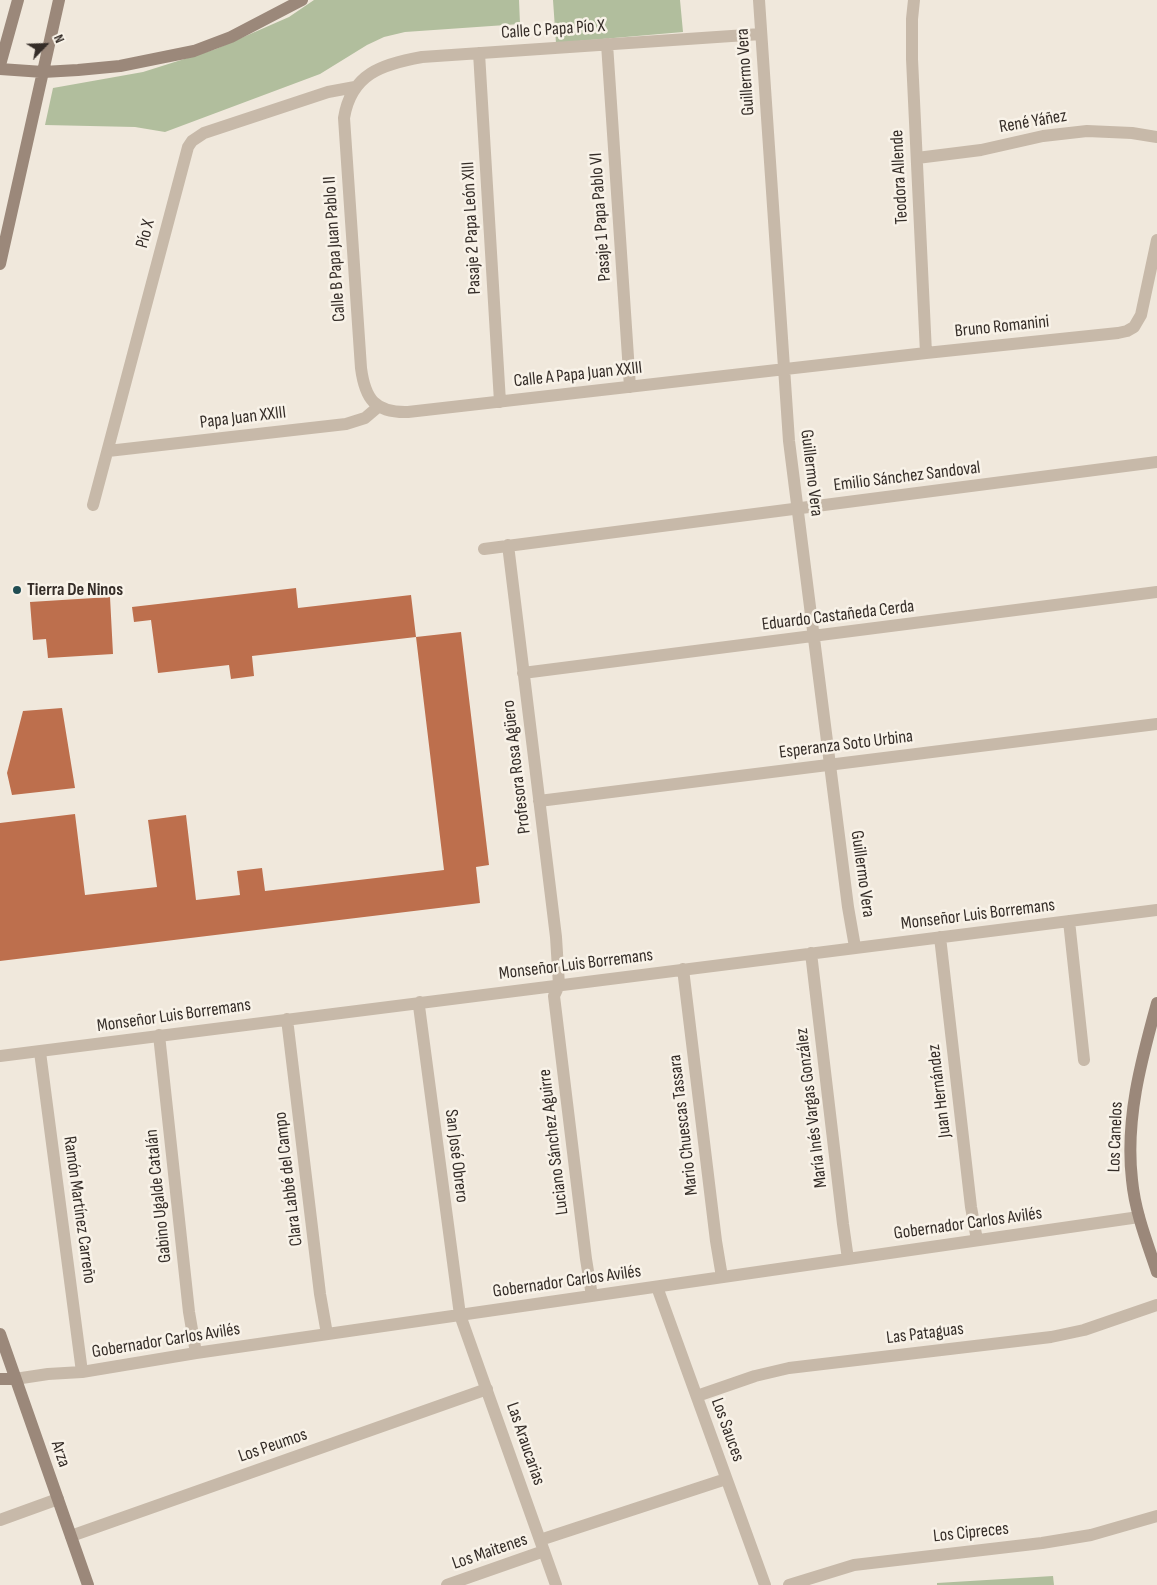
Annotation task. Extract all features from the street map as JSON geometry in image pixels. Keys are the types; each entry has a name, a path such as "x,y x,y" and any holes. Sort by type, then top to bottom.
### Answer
{"street":[{"path":"0,65 18,0"},
{"path":"0,264 59,0"},
{"path":"0,69 43,72 120,66 194,51 231,37 302,0"},
{"name":"Guillermo Vera","path":"759,0 788,441 855,948"},
{"name":"Teodora Allende","path":"914,0 912,59 926,353"},
{"name":"Calle C Papa Pío X","path":"355,87 374,71 401,60 422,57 761,34"},
{"name":"Pasaje 1 Papa Pablo VI","path":"607,44 630,387"},
{"name":"Pasaje 2 Papa León XIII","path":"479,53 500,402"},
{"name":"Calle B Papa Juan Pablo II","path":"355,87 348,101 344,118 361,368 365,389 370,399 378,407"},
{"name":"Pío X","path":"93,505 188,147 192,141 204,133 328,92 355,87"},
{"name":"René Yáñez","path":"916,158 981,150 1043,136 1087,130 1157,137"},
{"name":"Bruno Romanini","path":"783,369 1127,331 1134,327 1141,316 1157,240"},
{"name":"Calle A Papa Juan XXIII","path":"378,407 390,412 408,412 783,369"},
{"name":"Papa Juan XXIII","path":"108,451 346,424 365,418 378,407"},
{"name":"Emilio Sánchez Sandoval","path":"484,549 1157,462"},
{"name":"Profesora Rosa Agüero","path":"508,546 556,937 559,985"},
{"name":"Eduardo Castañeda Cerda","path":"524,673 1157,592"},
{"name":"Esperanza Soto Urbina","path":"539,801 1157,724"},
{"name":"Monseñor Luis Borremans","path":"0,1056 1157,910"},
{"path":"1069,921 1084,1060"},
{"name":"Juan Hernández","path":"940,937 976,1240"},
{"name":"María Inés Vargas González","path":"811,953 848,1259"},
{"name":"Mario Chuescas Tassara","path":"683,969 722,1277"},
{"name":"Luciano Sánchez Aguirre","path":"559,985 554,996 592,1296"},
{"name":"San José Obrero","path":"420,1002 460,1315"},
{"name":"Los Canelos","path":"1157,1003 1131,1118 1130,1153 1132,1181 1139,1217 1157,1272"},
{"name":"Clara Labbé del Campo","path":"287,1019 319,1284 327,1334"},
{"name":"Gabino Ugalde Catalán","path":"159,1035 189,1312 196,1353"},
{"name":"Ramón Martínez Carreño","path":"40,1052 82,1372"},
{"name":"Gobernador Carlos Avilés","path":"0,1379 82,1372 196,1353 1139,1217"},
{"name":"Los Sauces","path":"657,1287 765,1585"},
{"name":"Las Pataguas","path":"697,1396 755,1376 789,1368 1051,1337 1084,1330 1157,1306"},
{"name":"Las Araucarias","path":"460,1315 556,1585"},
{"name":"Arza","path":"0,1334 88,1585"},
{"name":"Los Peumos","path":"71,1536 487,1389"},
{"path":"542,1546 726,1479"},
{"path":"0,1520 58,1500"},
{"name":"Los Cipreces","path":"789,1585 854,1565 1042,1543 1091,1535 1157,1516"},
{"name":"Los Maitenes","path":"447,1585 542,1546"}],"green space":[{"path":"314,0 519,0 520,24 405,32 384,37 367,45 320,74 165,132 135,127 45,125 53,88 143,72 216,49 289,17"},
{"path":"553,0 680,0 683,32 556,43"},
{"path":"1053,1576 1054,1585 937,1585 937,1583"}],"building":[{"path":"296,588 298,608 411,595 416,637 252,656 254,676 231,679 229,665 158,673 151,620 134,622 132,607"},
{"path":"110,597 113,654 48,658 46,639 33,640 30,602"},
{"path":"461,632 489,865 476,867 480,903 0,961 0,823 75,814 85,895 157,887 148,820 186,815 196,900 240,895 237,871 262,868 265,891 444,870 416,637"},
{"path":"62,708 75,788 12,795 7,773 23,711"}],"place":[{"name":"Tierra De Ninos","path":"17,590"}]}
